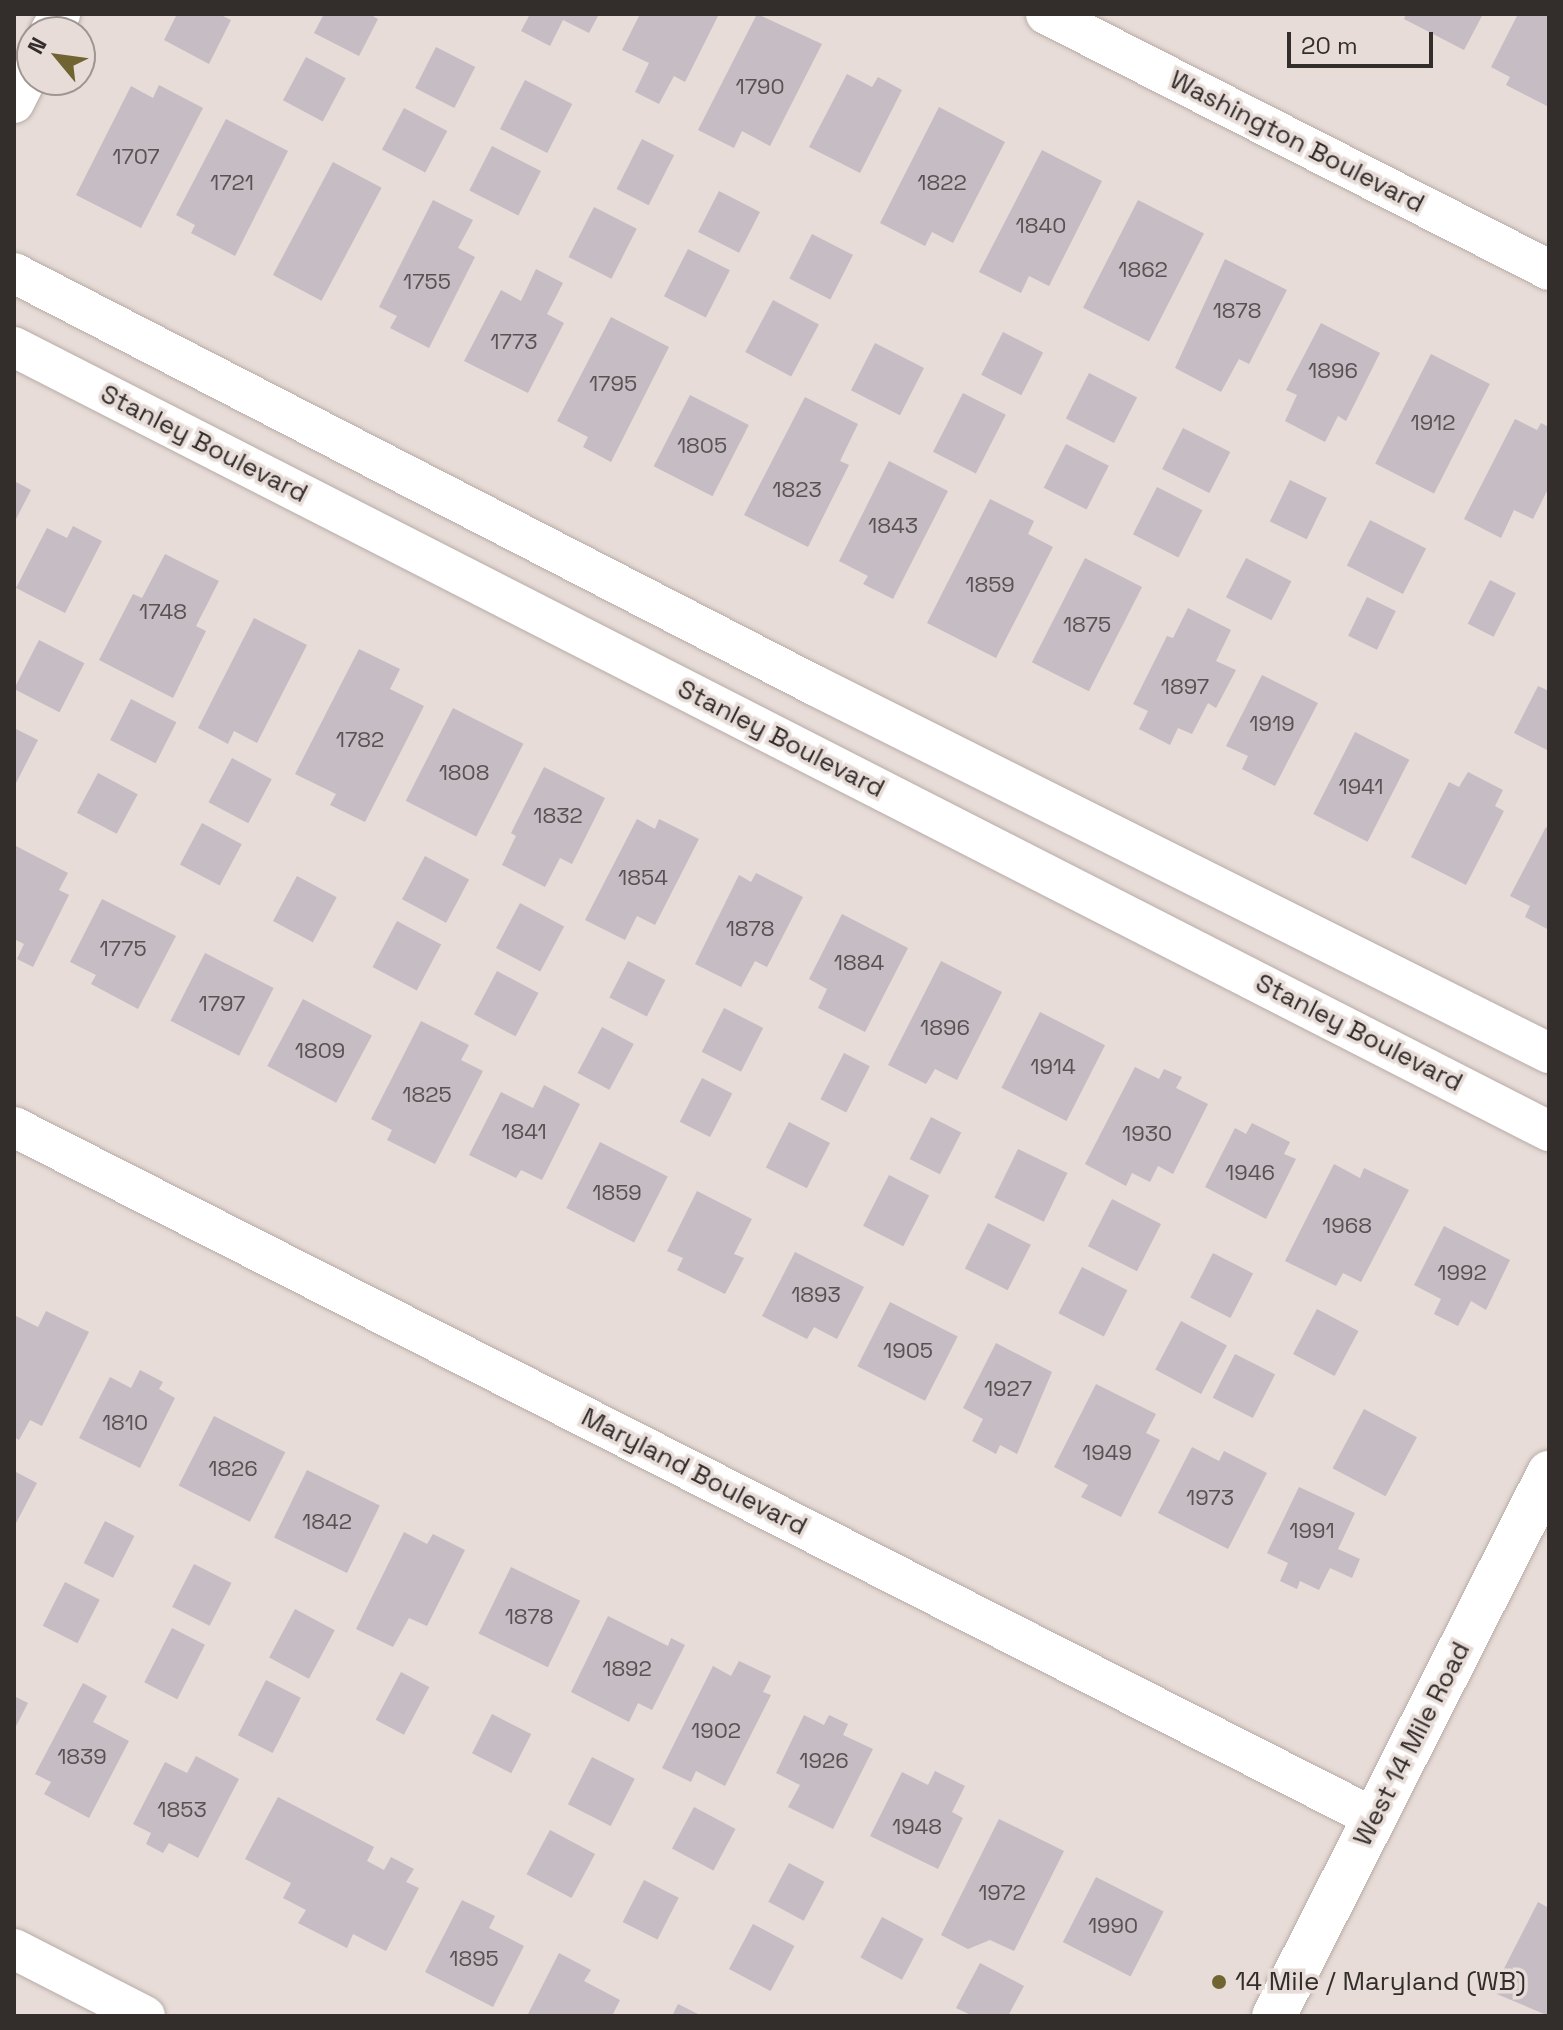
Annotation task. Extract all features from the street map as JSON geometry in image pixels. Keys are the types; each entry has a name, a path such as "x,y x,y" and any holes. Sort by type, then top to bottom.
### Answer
{"main road":[{"name":"West 14 Mile Road","path":"1274,2016 1549,1473"}],"street":[{"name":"Washington Boulevard","path":"1046,14 1549,270"},
{"path":"14,273 814,685 1549,1053"},
{"name":"Stanley Boulevard","path":"14,347 1549,1131"},
{"path":"786,741 814,685"},
{"name":"Maryland Boulevard","path":"14,1127 1374,1818"},
{"path":"14,1949 145,2016"}],"building":[{"path":"177,14 219,14 231,20 209,64 164,40"},
{"path":"324,14 369,14 378,19 359,56 314,33"},
{"path":"530,14 599,14 589,33 563,20 550,46 521,31"},
{"path":"640,14 719,14 685,82 674,76 659,104 635,92 649,63 622,50"},
{"path":"757,14 822,44 770,146 742,131 734,148 698,130"},
{"path":"1406,14 1483,14 1464,50 1404,19"},
{"path":"1518,14 1549,14 1549,107 1506,85 1510,77 1491,67"},
{"path":"436,47 475,67 454,108 415,88"},
{"path":"306,57 346,78 323,121 283,100"},
{"path":"847,74 872,87 878,77 902,90 860,173 809,147"},
{"path":"525,80 572,104 547,153 500,129"},
{"path":"159,85 203,108 141,228 76,195 131,86 153,98"},
{"path":"939,107 1005,142 953,243 932,232 925,246 880,223"},
{"path":"404,108 447,131 425,173 382,149"},
{"path":"226,119 288,151 235,256 191,233 195,225 176,215"},
{"path":"642,139 674,155 649,205 617,189"},
{"path":"492,146 541,171 518,216 469,191"},
{"path":"1042,150 1102,181 1049,286 1029,276 1021,293 979,272"},
{"path":"333,162 382,188 321,301 273,275"},
{"path":"719,191 760,212 739,253 698,232"},
{"path":"433,200 473,220 458,248 475,257 429,348 390,328 397,316 379,307"},
{"path":"1138,200 1204,234 1149,341 1083,308"},
{"path":"594,207 637,229 611,279 569,257"},
{"path":"812,234 853,255 830,299 789,279"},
{"path":"688,249 730,270 706,318 664,296"},
{"path":"1225,259 1287,290 1249,364 1239,359 1221,392 1175,368"},
{"path":"536,269 563,283 547,314 564,323 528,393 464,361 501,290 521,301"},
{"path":"773,300 819,324 791,377 745,352"},
{"path":"611,317 669,347 611,462 583,447 588,437 557,421"},
{"path":"1321,323 1380,353 1346,421 1338,416 1325,442 1285,421 1297,395 1286,390"},
{"path":"1003,332 1043,352 1021,395 981,375"},
{"path":"875,343 924,368 900,415 851,390"},
{"path":"1431,354 1490,384 1434,494 1375,464"},
{"path":"1089,373 1137,398 1114,443 1066,418"},
{"path":"963,393 1006,415 976,474 933,452"},
{"path":"690,395 749,425 712,496 654,466"},
{"path":"805,397 858,424 840,461 849,465 808,547 744,515"},
{"path":"1515,419 1537,430 1541,423 1549,427 1549,487 1533,519 1514,510 1501,538 1464,519"},
{"path":"1183,428 1230,452 1209,493 1162,469"},
{"path":"1066,444 1109,466 1087,509 1044,488"},
{"path":"889,461 948,491 893,599 863,584 868,576 839,561"},
{"path":"1290,480 1327,498 1307,539 1270,521"},
{"path":"14,481 31,490 14,523"},
{"path":"1157,487 1202,510 1178,557 1133,534"},
{"path":"990,499 1034,521 1028,534 1053,547 996,658 927,623"},
{"path":"1370,520 1426,549 1403,594 1347,565"},
{"path":"73,526 102,541 65,613 16,588 47,528 67,538"},
{"path":"165,554 219,581 196,626 206,631 173,698 99,660 133,594 142,598"},
{"path":"1085,558 1142,587 1089,691 1032,662"},
{"path":"1246,558 1291,581 1271,620 1226,597"},
{"path":"1490,580 1516,593 1494,637 1468,624"},
{"path":"1367,597 1396,611 1377,650 1348,636"},
{"path":"1188,608 1231,630 1216,661 1236,670 1216,708 1208,703 1192,734 1178,728 1170,745 1139,729 1148,711 1133,704 1167,636 1173,638"},
{"path":"254,618 307,645 257,743 234,731 228,744 198,728"},
{"path":"39,640 84,663 59,712 14,689"},
{"path":"359,649 400,669 390,689 424,706 365,822 330,805 336,794 295,774"},
{"path":"1262,675 1318,703 1275,786 1242,769 1248,756 1226,746"},
{"path":"1538,686 1549,691 1549,751 1514,733"},
{"path":"131,699 176,722 156,763 110,740"},
{"path":"453,708 523,744 476,837 406,801"},
{"path":"14,728 38,740 14,787"},
{"path":"1355,732 1409,760 1368,842 1313,814"},
{"path":"232,758 272,779 248,823 209,802"},
{"path":"544,767 605,798 572,864 560,858 545,887 502,865 516,836 511,833"},
{"path":"1468,772 1503,790 1495,806 1504,811 1466,885 1411,857 1449,782 1459,787"},
{"path":"98,773 138,794 117,834 77,813"},
{"path":"637,819 655,829 659,819 699,839 655,925 637,916 625,940 585,920"},
{"path":"202,823 242,844 220,886 180,864"},
{"path":"1546,827 1549,829 1549,930 1525,917 1530,906 1510,896"},
{"path":"14,845 68,873 59,890 69,895 33,967 17,959 24,944 14,939"},
{"path":"425,856 469,879 446,923 402,899"},
{"path":"756,873 803,897 767,967 755,961 741,987 695,964 739,875 751,882"},
{"path":"297,876 337,897 313,942 273,921"},
{"path":"102,899 176,936 138,1009 91,984 96,975 70,962"},
{"path":"520,903 564,926 540,972 496,948"},
{"path":"842,914 908,948 865,1032 818,1008 827,989 809,979"},
{"path":"397,921 441,944 417,990 373,967"},
{"path":"205,953 274,988 239,1056 170,1021"},
{"path":"628,961 665,980 647,1017 609,998"},
{"path":"941,961 1002,992 957,1080 935,1069 926,1084 888,1065"},
{"path":"497,971 538,993 515,1036 474,1014"},
{"path":"303,999 372,1036 336,1103 267,1066"},
{"path":"724,1008 763,1028 741,1072 702,1052"},
{"path":"1040,1012 1105,1045 1066,1121 1001,1088"},
{"path":"421,1021 469,1045 461,1060 483,1071 435,1164 387,1140 392,1130 371,1119"},
{"path":"602,1027 634,1044 609,1090 578,1073"},
{"path":"844,1053 870,1066 846,1112 820,1099"},
{"path":"1135,1067 1159,1079 1164,1069 1182,1077 1176,1088 1208,1104 1173,1174 1158,1166 1150,1182 1132,1173 1126,1186 1085,1164"},
{"path":"702,1078 732,1093 710,1137 680,1122"},
{"path":"544,1085 580,1104 542,1180 521,1170 516,1178 469,1155 501,1092 533,1108"},
{"path":"931,1117 961,1132 940,1174 910,1159"},
{"path":"789,1122 830,1143 807,1188 766,1167"},
{"path":"1252,1123 1290,1142 1284,1154 1296,1159 1266,1219 1205,1187 1235,1128 1246,1134"},
{"path":"600,1142 668,1177 634,1242 566,1208"},
{"path":"1018,1149 1067,1173 1044,1222 994,1198"},
{"path":"1334,1164 1360,1178 1364,1168 1409,1190 1361,1282 1343,1273 1336,1286 1285,1261"},
{"path":"889,1175 929,1195 903,1246 863,1226"},
{"path":"697,1191 752,1219 734,1254 744,1258 725,1294 677,1270 683,1258 667,1251"},
{"path":"1112,1199 1161,1224 1137,1271 1088,1246"},
{"path":"988,1223 1031,1245 1008,1290 965,1268"},
{"path":"1444,1226 1510,1260 1486,1310 1471,1301 1458,1326 1434,1314 1441,1299 1414,1285"},
{"path":"795,1252 864,1287 837,1339 814,1327 807,1339 762,1316"},
{"path":"1213,1253 1253,1273 1230,1318 1190,1298"},
{"path":"1082,1267 1127,1290 1104,1336 1058,1313"},
{"path":"890,1302 958,1337 925,1401 857,1366"},
{"path":"1317,1309 1358,1331 1335,1376 1293,1354"},
{"path":"46,1311 89,1332 42,1426 30,1420 19,1440 14,1437 14,1315 38,1327"},
{"path":"1181,1321 1227,1345 1201,1394 1155,1370"},
{"path":"996,1343 1052,1372 1017,1454 1000,1445 996,1454 972,1441 983,1419 963,1408"},
{"path":"1235,1354 1275,1374 1253,1418 1213,1398"},
{"path":"140,1370 163,1382 159,1389 175,1398 140,1468 79,1438 110,1377 131,1388"},
{"path":"1096,1384 1156,1414 1146,1433 1160,1440 1121,1517 1081,1497 1088,1485 1054,1467"},
{"path":"1364,1409 1417,1437 1386,1496 1333,1468"},
{"path":"214,1416 285,1452 250,1522 179,1485"},
{"path":"1192,1447 1219,1461 1224,1451 1267,1473 1228,1549 1158,1513"},
{"path":"307,1470 380,1506 347,1573 274,1537"},
{"path":"14,1471 37,1483 14,1527"},
{"path":"1299,1487 1355,1513 1338,1549 1360,1559 1352,1578 1330,1568 1319,1590 1300,1581 1297,1589 1280,1581 1288,1563 1267,1553"},
{"path":"105,1521 134,1536 113,1578 84,1563"},
{"path":"404,1532 427,1544 433,1534 465,1550 427,1626 409,1618 393,1647 356,1629"},
{"path":"194,1564 231,1583 210,1626 172,1607"},
{"path":"511,1567 580,1601 548,1667 479,1634"},
{"path":"65,1582 100,1600 78,1643 43,1626"},
{"path":"295,1609 335,1630 309,1679 269,1658"},
{"path":"608,1616 668,1646 671,1638 685,1645 652,1710 638,1703 629,1722 571,1692"},
{"path":"172,1628 205,1645 177,1699 144,1682"},
{"path":"739,1661 771,1676 763,1692 771,1695 725,1786 696,1771 691,1782 662,1768 713,1666 731,1676"},
{"path":"401,1672 429,1687 404,1735 376,1720"},
{"path":"266,1680 301,1698 273,1753 238,1735"},
{"path":"83,1683 107,1696 93,1722 129,1741 89,1818 44,1794 51,1782 35,1774"},
{"path":"14,1696 28,1703 14,1730"},
{"path":"492,1714 531,1734 511,1773 472,1753"},
{"path":"804,1715 824,1725 829,1715 848,1724 843,1735 873,1749 833,1829 788,1807 800,1785 776,1773"},
{"path":"196,1756 239,1779 198,1858 169,1843 163,1853 146,1844 151,1833 133,1824 165,1762 187,1773"},
{"path":"592,1757 635,1779 611,1826 568,1804"},
{"path":"935,1771 965,1786 952,1812 963,1818 938,1869 870,1836 902,1772 928,1785"},
{"path":"278,1797 374,1847 367,1861 384,1870 391,1857 414,1869 406,1882 419,1888 386,1951 353,1934 347,1948 298,1923 306,1910 283,1898 291,1883 245,1859"},
{"path":"694,1807 735,1829 713,1871 672,1848"},
{"path":"999,1819 1064,1851 1014,1951 990,1940 968,1949 941,1935"},
{"path":"550,1830 595,1854 572,1898 527,1874"},
{"path":"789,1863 824,1882 804,1921 768,1902"},
{"path":"1096,1877 1164,1912 1131,1977 1063,1942"},
{"path":"644,1880 679,1898 657,1940 623,1922"},
{"path":"462,1900 495,1916 489,1928 524,1946 493,2007 425,1972"},
{"path":"1538,1902 1547,1907 1549,1903 1549,2016 1492,1992"},
{"path":"882,1917 923,1939 902,1980 860,1958"},
{"path":"753,1924 794,1946 771,1991 729,1969"},
{"path":"559,1953 591,1970 584,1981 620,2000 612,2016 527,2016"},
{"path":"980,1963 1024,1986 1008,2016 973,2016 956,2008"},
{"path":"678,2004 702,2016 672,2016"}],"place":[{"name":"14 Mile / Maryland (WB)","path":"1219,1982"}]}
